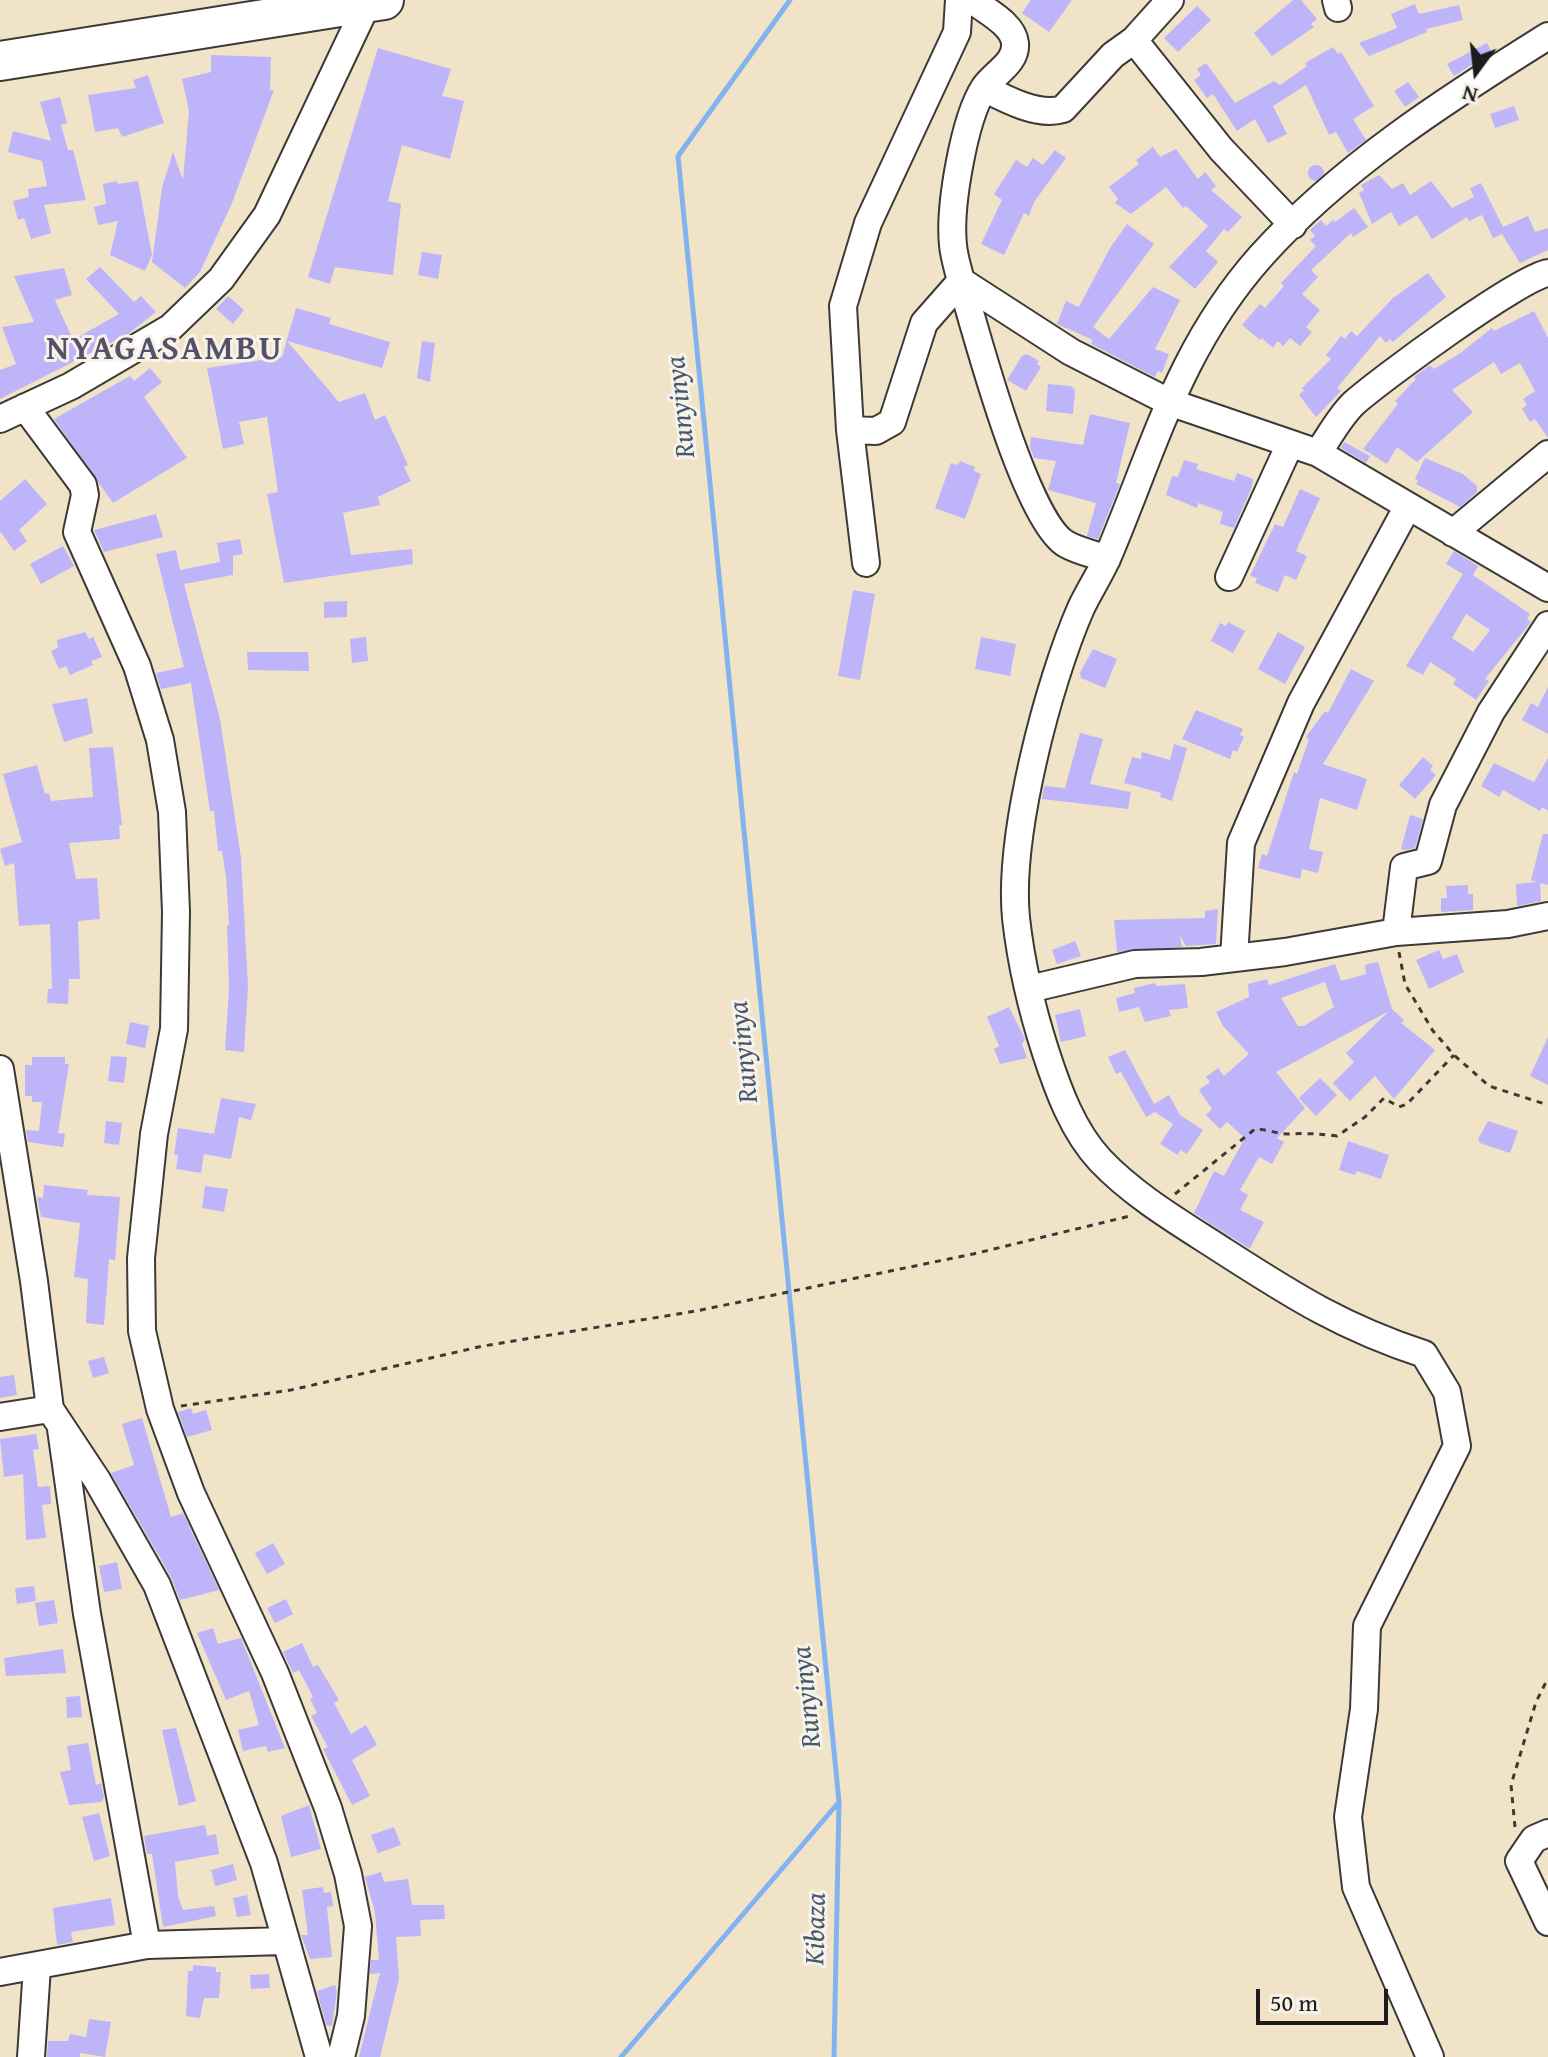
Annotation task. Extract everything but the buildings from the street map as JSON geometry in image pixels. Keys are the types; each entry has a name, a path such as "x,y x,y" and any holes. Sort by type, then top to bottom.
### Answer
{"highway":[{"path":"0,61 376,2"}],"street":[{"path":"866,563 850,430 843,306 868,223 957,32 959,0"},
{"path":"972,0 1004,25 1013,35 1016,48 1007,65 984,88 960,154 952,244 1000,409 1037,507 1064,544 1107,559"},
{"path":"984,88 1022,105 1054,112 1070,102 1170,0"},
{"path":"0,419 71,386 170,328 221,279 267,215 376,2"},
{"path":"1430,2057 1356,1887 1348,1817 1364,1709 1367,1626 1457,1446 1447,1392 1424,1354 1370,1336 1298,1301 1159,1209 1099,1158 1062,1101 1029,989 1016,917 1016,867 1049,698 1081,608 1107,559 1169,402 1208,326 1263,255 1293,225 1403,131 1548,36"},
{"path":"1134,40 1221,149 1293,225"},
{"path":"1318,453 1352,405 1471,318 1518,287 1548,273"},
{"path":"850,430 876,431 892,422 924,323 961,281"},
{"path":"961,281 1071,352 1169,402 1318,453 1548,588"},
{"path":"25,407 83,485 85,495 77,532 137,666 160,740 172,812 176,912 174,1029 154,1134 141,1258 142,1331 160,1409 191,1493 275,1673 328,1808 348,1874 358,1926 351,2016 341,2057"},
{"path":"1229,577 1290,444"},
{"path":"1453,533 1548,454"},
{"path":"1234,958 1241,843 1301,703 1408,506"},
{"path":"1396,932 1404,867 1428,861 1443,805 1491,712 1548,625"},
{"path":"1029,989 1135,964 1234,958 1396,932 1508,924 1548,916"},
{"path":"0,1069 87,1614 147,1945"},
{"path":"0,1417 55,1419"},
{"path":"55,1419 97,1480 157,1585 264,1863 319,2057"},
{"path":"1548,1833 1534,1839 1519,1861 1548,1922"},
{"path":"0,1972 147,1945 284,1941"},
{"path":"31,2057 37,1967"}],"path":[{"path":"1396,932 1405,984 1433,1031 1454,1055 1489,1086 1548,1105"},
{"path":"160,1409 291,1390 483,1346 696,1311 973,1254 1159,1209 1195,1175 1255,1129 1277,1129 1289,1135 1303,1132 1337,1136 1365,1117 1384,1098 1399,1107 1407,1104 1454,1055"},
{"path":"1519,1861 1511,1785 1536,1702 1548,1678"}],"waterway":[{"name":"Runyinya","path":"621,2057 839,1802 678,156 790,0"},
{"name":"Kibaza","path":"834,2057 839,1802"}],"district":[{"name":"NYAGASAMBU","path":"165,350"}]}
